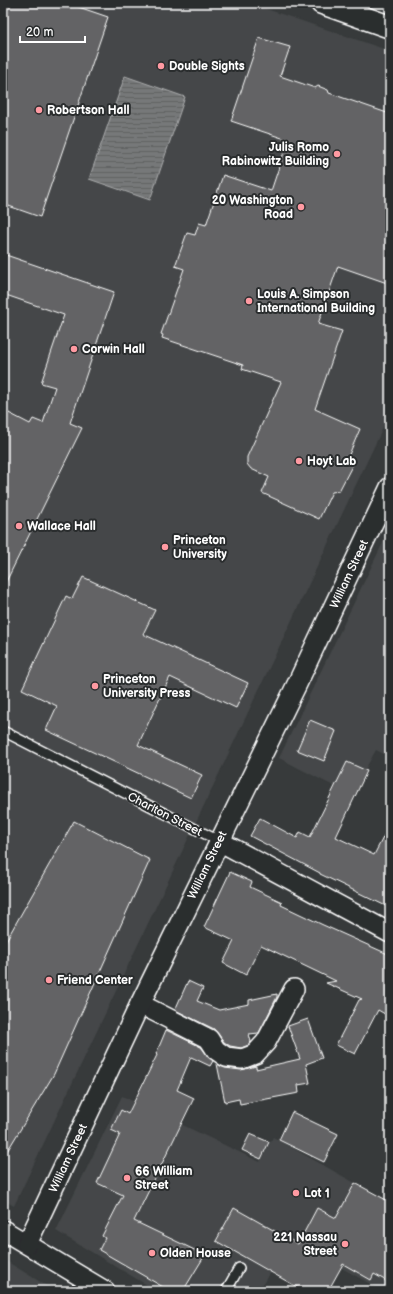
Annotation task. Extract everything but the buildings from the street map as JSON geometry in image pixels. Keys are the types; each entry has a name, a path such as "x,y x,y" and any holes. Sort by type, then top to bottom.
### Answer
{"main road":[{"path":"322,3 390,27"}],"street":[{"name":"William Street","path":"27,1244 140,1004 297,684 390,487"},
{"name":"Charlton Street","path":"219,841 390,933"},
{"path":"140,1004 209,1039 216,1050 226,1057 242,1058 255,1054 266,1042 294,989"},
{"path":"3,1230 105,1291"}],"lane":[{"name":"Charlton Street","path":"3,731 219,841"},
{"path":"226,1291 239,1268"}],"shaded area":[{"name":"Princeton University","path":"3,3 249,3 390,51 390,413 14,1206 3,1200"},
{"path":"125,76 185,97 150,200 89,179"},
{"path":"390,528 390,757 376,750 351,795 279,758"},
{"path":"122,1096 260,1162 273,1137 355,1183 344,1204 390,1230 390,1291 383,1291 234,1208 216,1241 270,1272 259,1291 157,1291 56,1231"},
{"path":"3,1259 55,1291 3,1291"}],"place":[{"name":"Double Sights","path":"161,66"},
{"name":"Robertson Hall","path":"39,110"},
{"name":"Julis Romo Rabinowitz Building","path":"337,154"},
{"name":"20 Washington Road","path":"301,207"},
{"name":"Louis A. Simpson International Building","path":"249,301"},
{"name":"Corwin Hall","path":"74,349"},
{"name":"Hoyt Lab","path":"299,461"},
{"name":"Wallace Hall","path":"19,526"},
{"name":"Princeton University","path":"165,547"},
{"name":"Princeton University Press","path":"95,686"},
{"name":"Friend Center","path":"49,980"},
{"name":"66 William Street","path":"127,1178"},
{"name":"Lot 1","path":"296,1193"},
{"name":"221 Nassau Street","path":"345,1244"},
{"name":"Olden House","path":"152,1253"}]}
